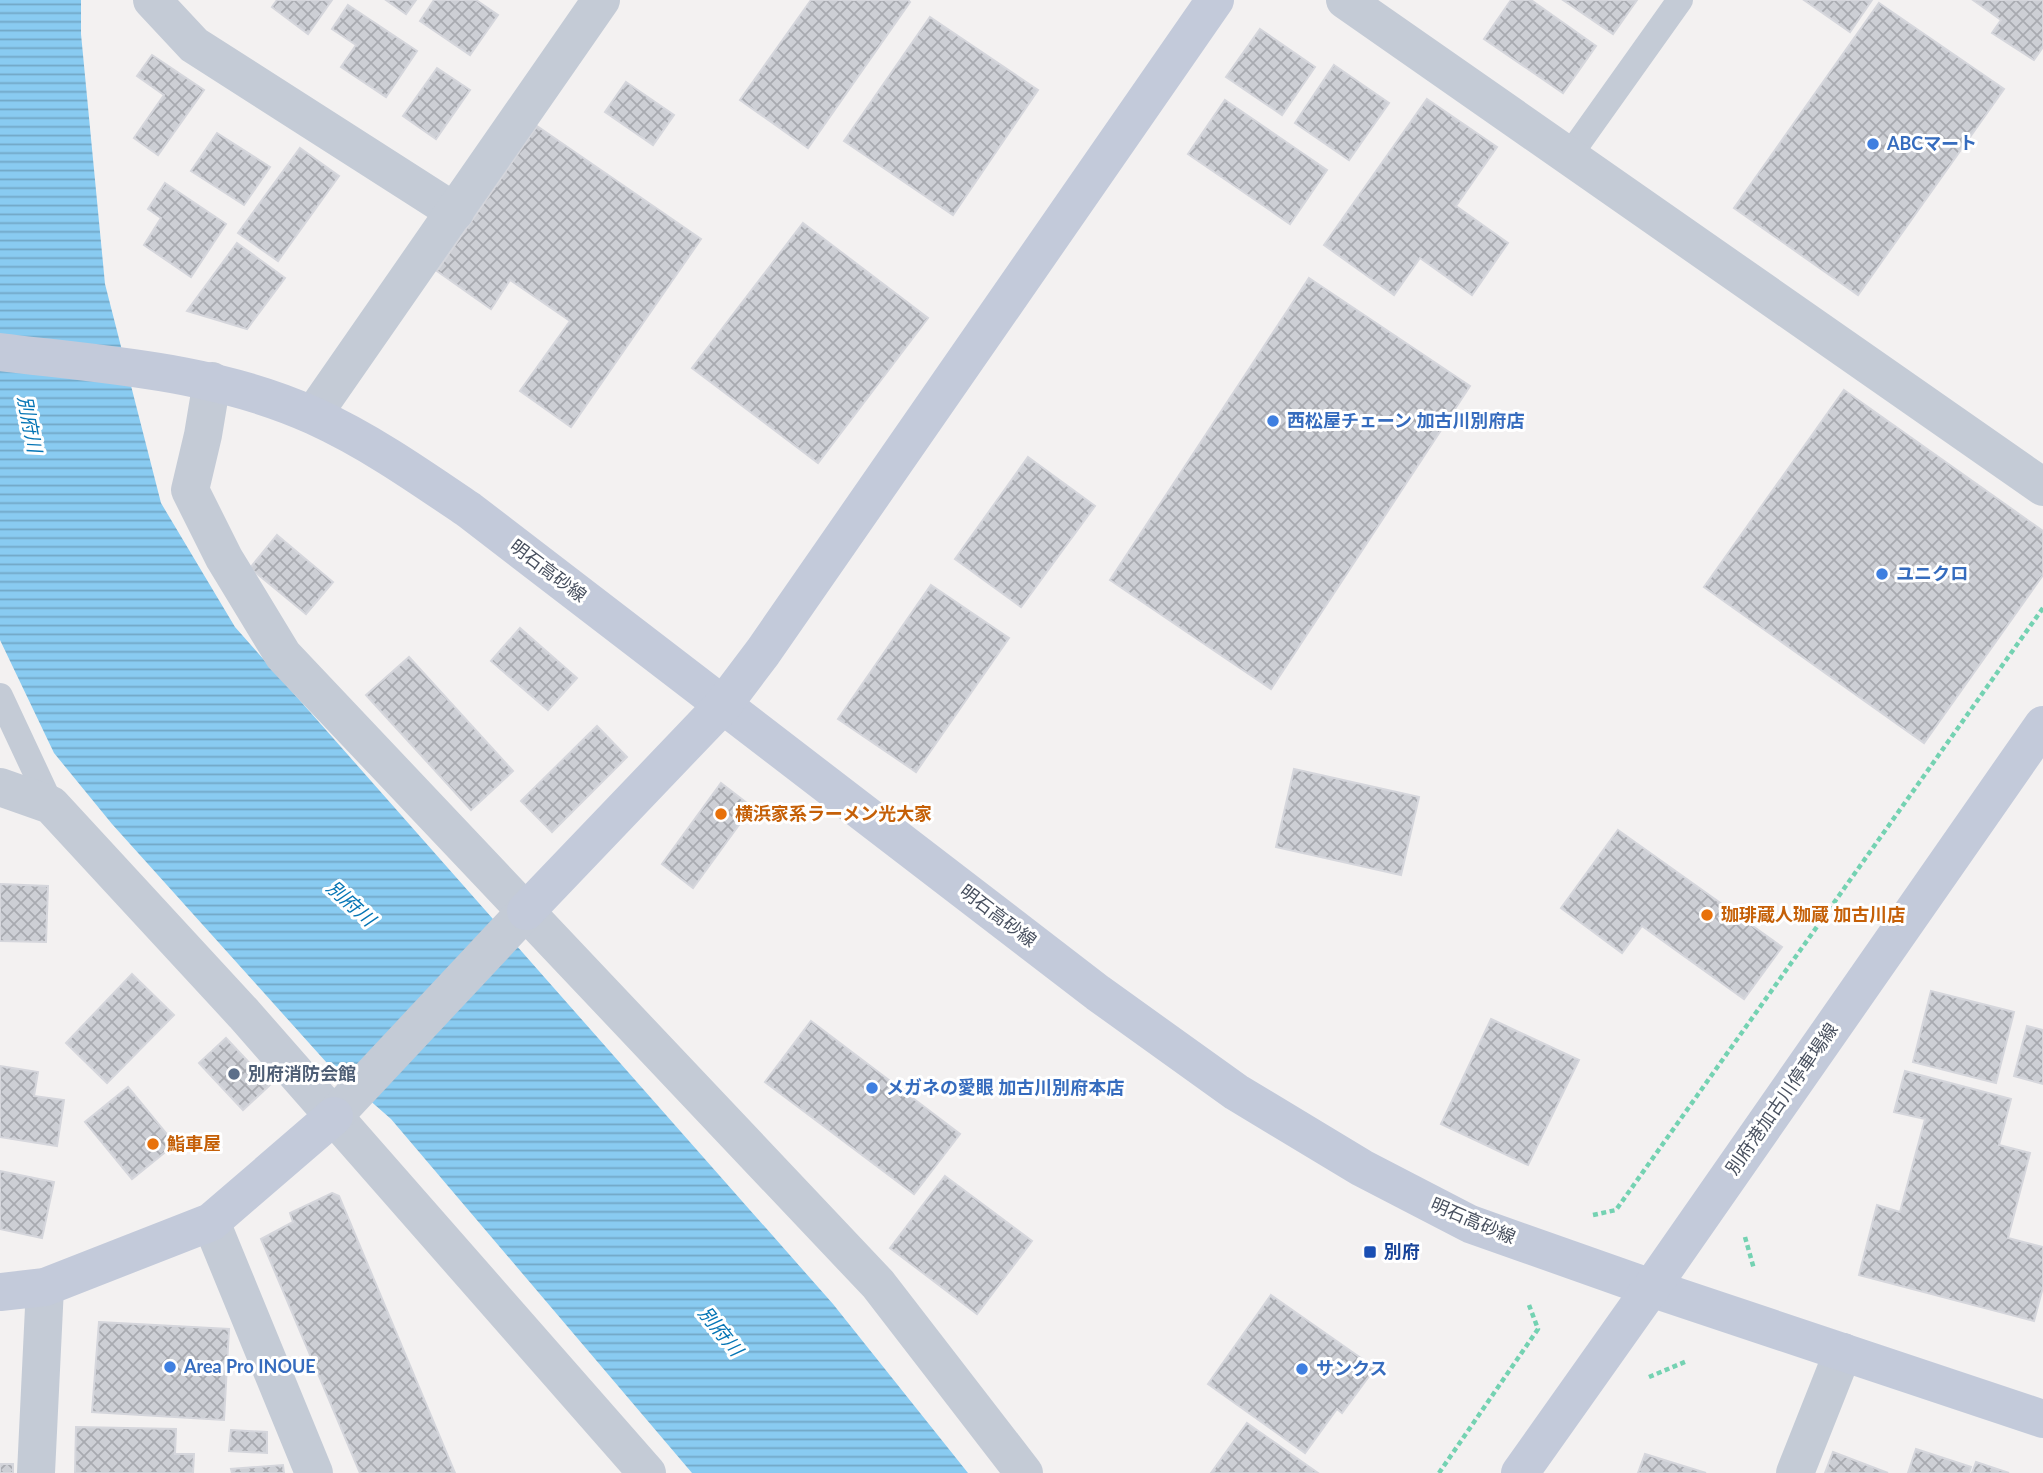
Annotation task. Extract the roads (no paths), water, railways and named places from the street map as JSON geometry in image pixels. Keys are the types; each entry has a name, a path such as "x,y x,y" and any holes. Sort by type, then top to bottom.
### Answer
{"main road":[{"path":"526,911 723,705 763,652 1215,0"},
{"name":"明石高砂線","path":"0,352 212,381 313,415 392,457 469,510 1098,993 1236,1092 1362,1168 1471,1224 1651,1288 2043,1419"},
{"name":"別府港加古川停車場線","path":"1520,1473 2043,725"},
{"path":"0,1292 45,1287 211,1222 334,1116"}],"street":[{"path":"152,0 194,45 455,212"},
{"path":"313,415 601,0"},
{"path":"1345,0 2043,487"},
{"path":"212,381 190,490 224,558 284,655 878,1284 1024,1473"},
{"path":"0,786 51,805 244,1014 647,1473"},
{"path":"334,1116 526,911"},
{"path":"211,1222 314,1473"},
{"path":"36,1473 45,1287"},
{"path":"1795,1473 1843,1352"}],"lane":[{"path":"1569,156 1680,0"},
{"path":"0,696 51,805"}],"water":[{"name":"別府川","path":"0,0 81,0 81,34 105,284 161,503 235,627 833,1304 968,1473 692,1473 391,1119 327,1063 112,824 54,753 0,640"}],"place":[{"name":"ABCマート","path":"1873,144"},
{"name":"西松屋チェーン 加古川別府店","path":"1273,421"},
{"name":"ユニクロ","path":"1882,574"},
{"name":"横浜家系ラーメン光大家","path":"721,814"},
{"name":"珈琲蔵人珈蔵 加古川店","path":"1707,915"},
{"name":"別府消防会館","path":"234,1074"},
{"name":"メガネの愛眼 加古川別府本店","path":"872,1088"},
{"name":"鮨車屋","path":"153,1144"},
{"name":"別府","path":"1370,1252"},
{"name":"Area Pro INOUE","path":"170,1367"},
{"name":"サンクス","path":"1302,1369"}]}
